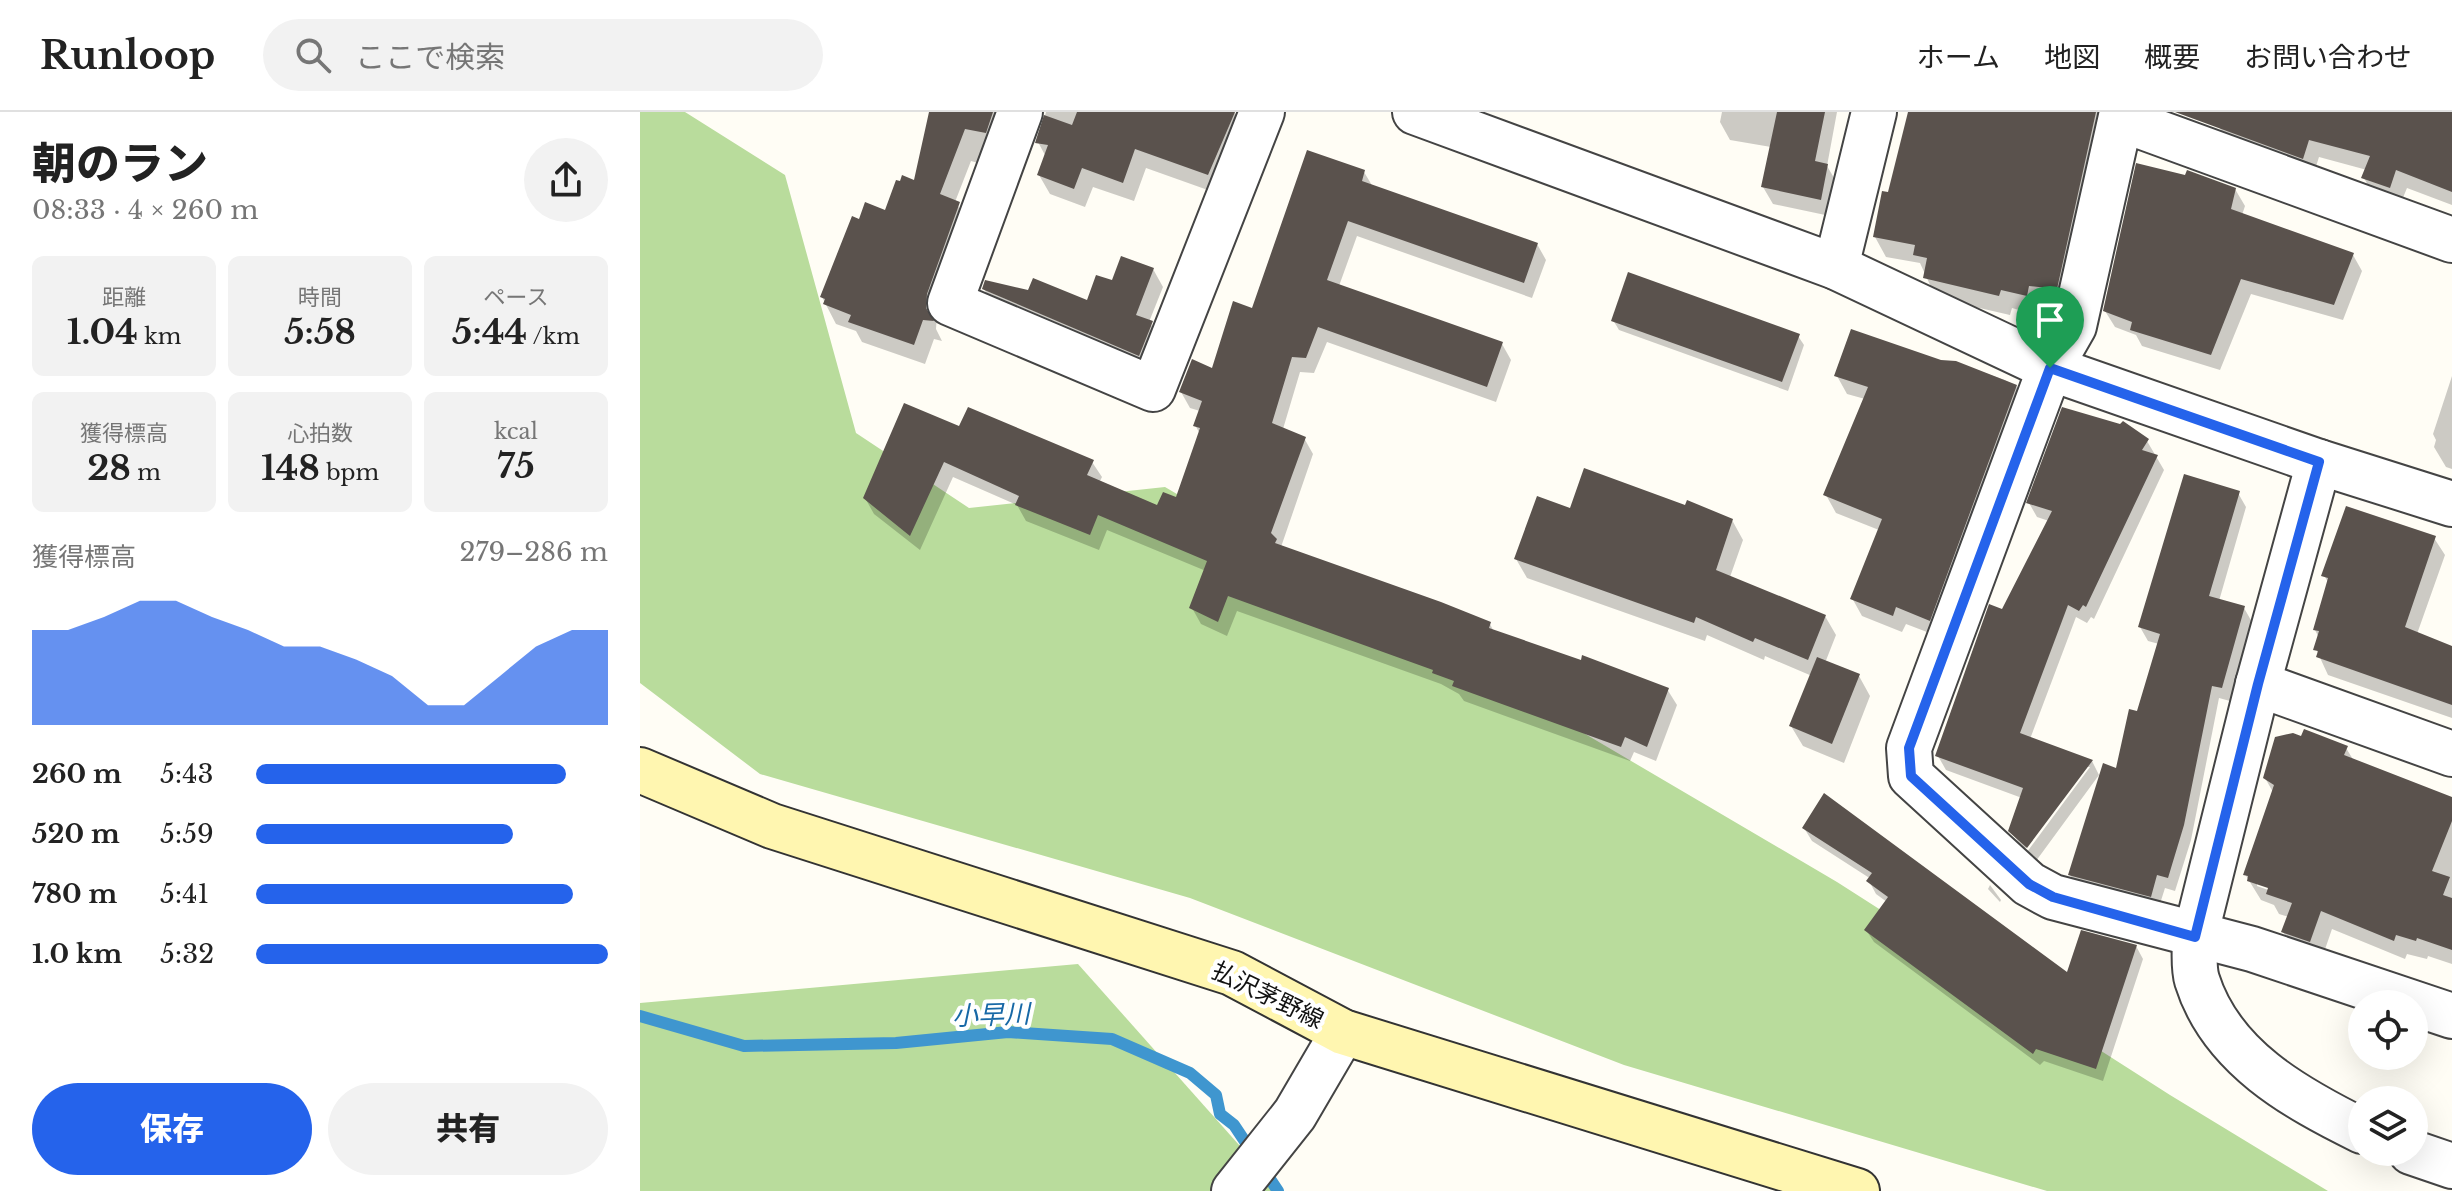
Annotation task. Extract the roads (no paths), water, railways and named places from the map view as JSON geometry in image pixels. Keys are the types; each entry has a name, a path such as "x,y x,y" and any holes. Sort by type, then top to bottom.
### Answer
{"main road":[{"name":"払沢茅野線","path":"640,770 772,826 1232,973 1343,1032 1857,1191"}],"street":[{"path":"1020,112 950,303 1153,389 1262,112"},
{"path":"1415,112 1836,267 2050,368 2319,462 2452,504"},
{"path":"1836,267 1874,112"},
{"path":"2452,240 2121,116 2074,326 2050,368 1909,748 1911,776 2029,884 2053,897 2195,937 2252,949 2452,1016"},
{"path":"2319,462 2258,684 2195,937 2196,978 2212,1017 2237,1051 2308,1104 2348,1124"},
{"path":"2258,684 2452,754"},
{"path":"1237,1187 1295,1114 1343,1032"},
{"path":"2428,1158 2452,1166"}],"waterway":[{"name":"小早川","path":"640,1016 744,1046 896,1043 1008,1032 1112,1039 1190,1073 1216,1095 1220,1114 1234,1125 1278,1191"}]}
